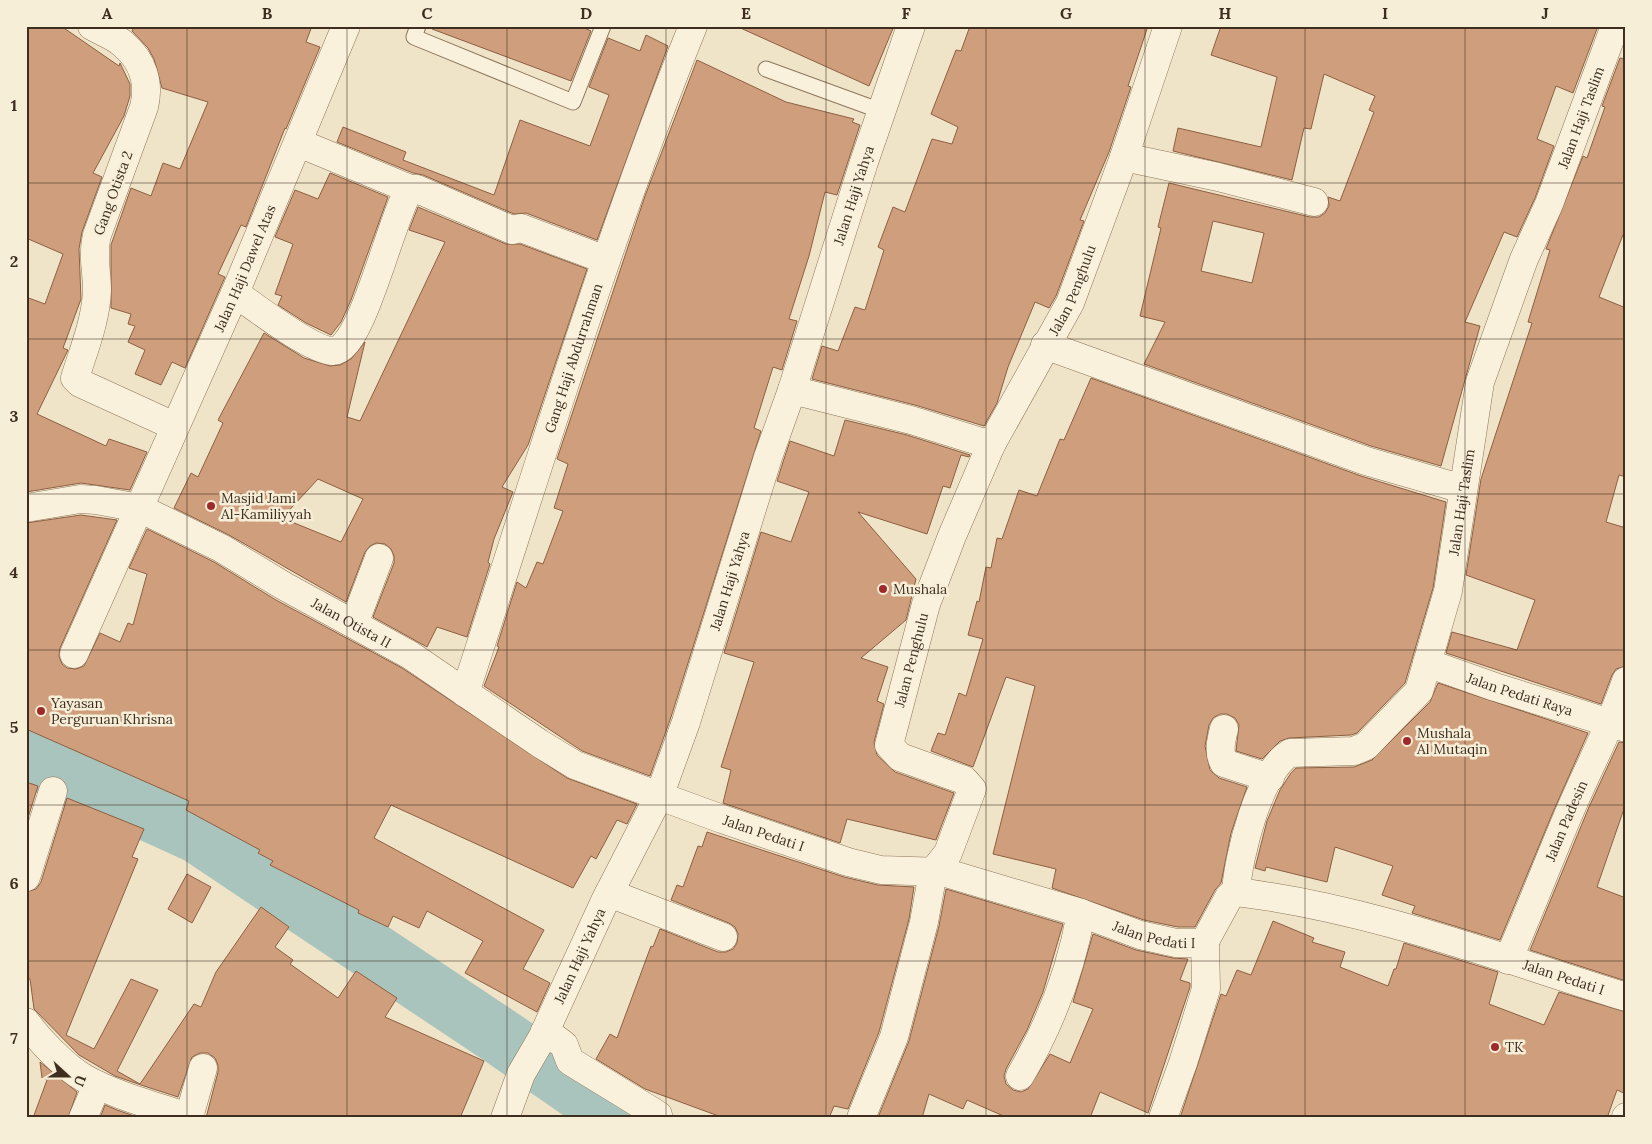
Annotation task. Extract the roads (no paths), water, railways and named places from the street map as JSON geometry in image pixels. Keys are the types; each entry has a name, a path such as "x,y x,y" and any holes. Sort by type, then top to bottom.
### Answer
{"street":[{"name":"Gang Otista 2","path":"92,26 123,44 146,76 148,93 93,251 97,289 95,312 75,378 77,381 174,426"},
{"name":"Jalan Haji Dawel Atas","path":"74,654 174,426 235,293 299,143 346,26"},
{"name":"Gang Haji Abdurrahman","path":"465,693 606,260 658,113 693,26"},
{"name":"Jalan Haji Yahya","path":"505,1118 522,1074 543,1035 609,893 660,794 686,722 762,475 792,390 881,111 911,26"},
{"name":"Jalan Penghulu","path":"861,1118 897,1029 924,922 933,872 948,852 971,792 971,786 964,780 900,757 889,746 889,738 926,604 955,527 991,445 1070,303 1124,156 1168,26"},
{"name":"Jalan Haji Taslim","path":"1236,892 1237,870 1254,808 1281,758 1290,753 1354,751 1366,746 1419,691 1448,591 1480,382 1524,259 1548,204 1615,26"},
{"path":"299,143 410,189 417,189 512,230 521,228 606,260"},
{"path":"1124,156 1218,177 1314,202"},
{"path":"235,293 309,343 332,351 341,350 348,344 360,318 410,189"},
{"path":"1045,345 1366,461 1463,489"},
{"path":"792,390 911,420 991,445"},
{"name":"Jalan Otista II","path":"26,508 80,499 139,508 221,548 410,655 539,743 575,765 660,794"},
{"path":"354,624 379,558"},
{"name":"Jalan Pedati Raya","path":"1427,663 1494,687 1619,725"},
{"name":"Jalan Padesin","path":"1508,960 1526,921 1580,788 1619,725 1626,682"},
{"path":"1224,729 1220,745 1221,759 1224,763 1270,778"},
{"path":"26,878 53,791"},
{"name":"Jalan Pedati I","path":"660,794 722,819 848,862 880,870 944,872 1081,913 1140,935 1176,943 1198,943 1205,941 1229,897 1236,892 1274,897 1357,913 1626,997"},
{"path":"609,893 723,937"},
{"path":"1020,1076 1046,1025 1064,983 1075,948 1081,913"},
{"path":"1163,1118 1184,1064 1206,990 1205,941"},
{"path":"26,1022 57,1055 81,1076 97,1085 190,1118 203,1068"},
{"path":"543,1035 564,1045 565,1053 570,1061 658,1115"},
{"path":"83,1118 97,1085"}],"lane":[{"path":"418,26 414,37 573,102 603,26"},
{"path":"766,69 881,111"}],"waterway":[{"path":"26,756 197,834 501,1037 618,1118"}],"place":[{"name":"Masjid Jami Al-Kamiliyyah","path":"211,506"},
{"name":"Mushala","path":"883,589"},
{"name":"Yayasan Perguruan Khrisna","path":"41,711"},
{"name":"Mushala Al Mutaqin","path":"1407,741"},
{"name":"TK","path":"1495,1047"}]}
